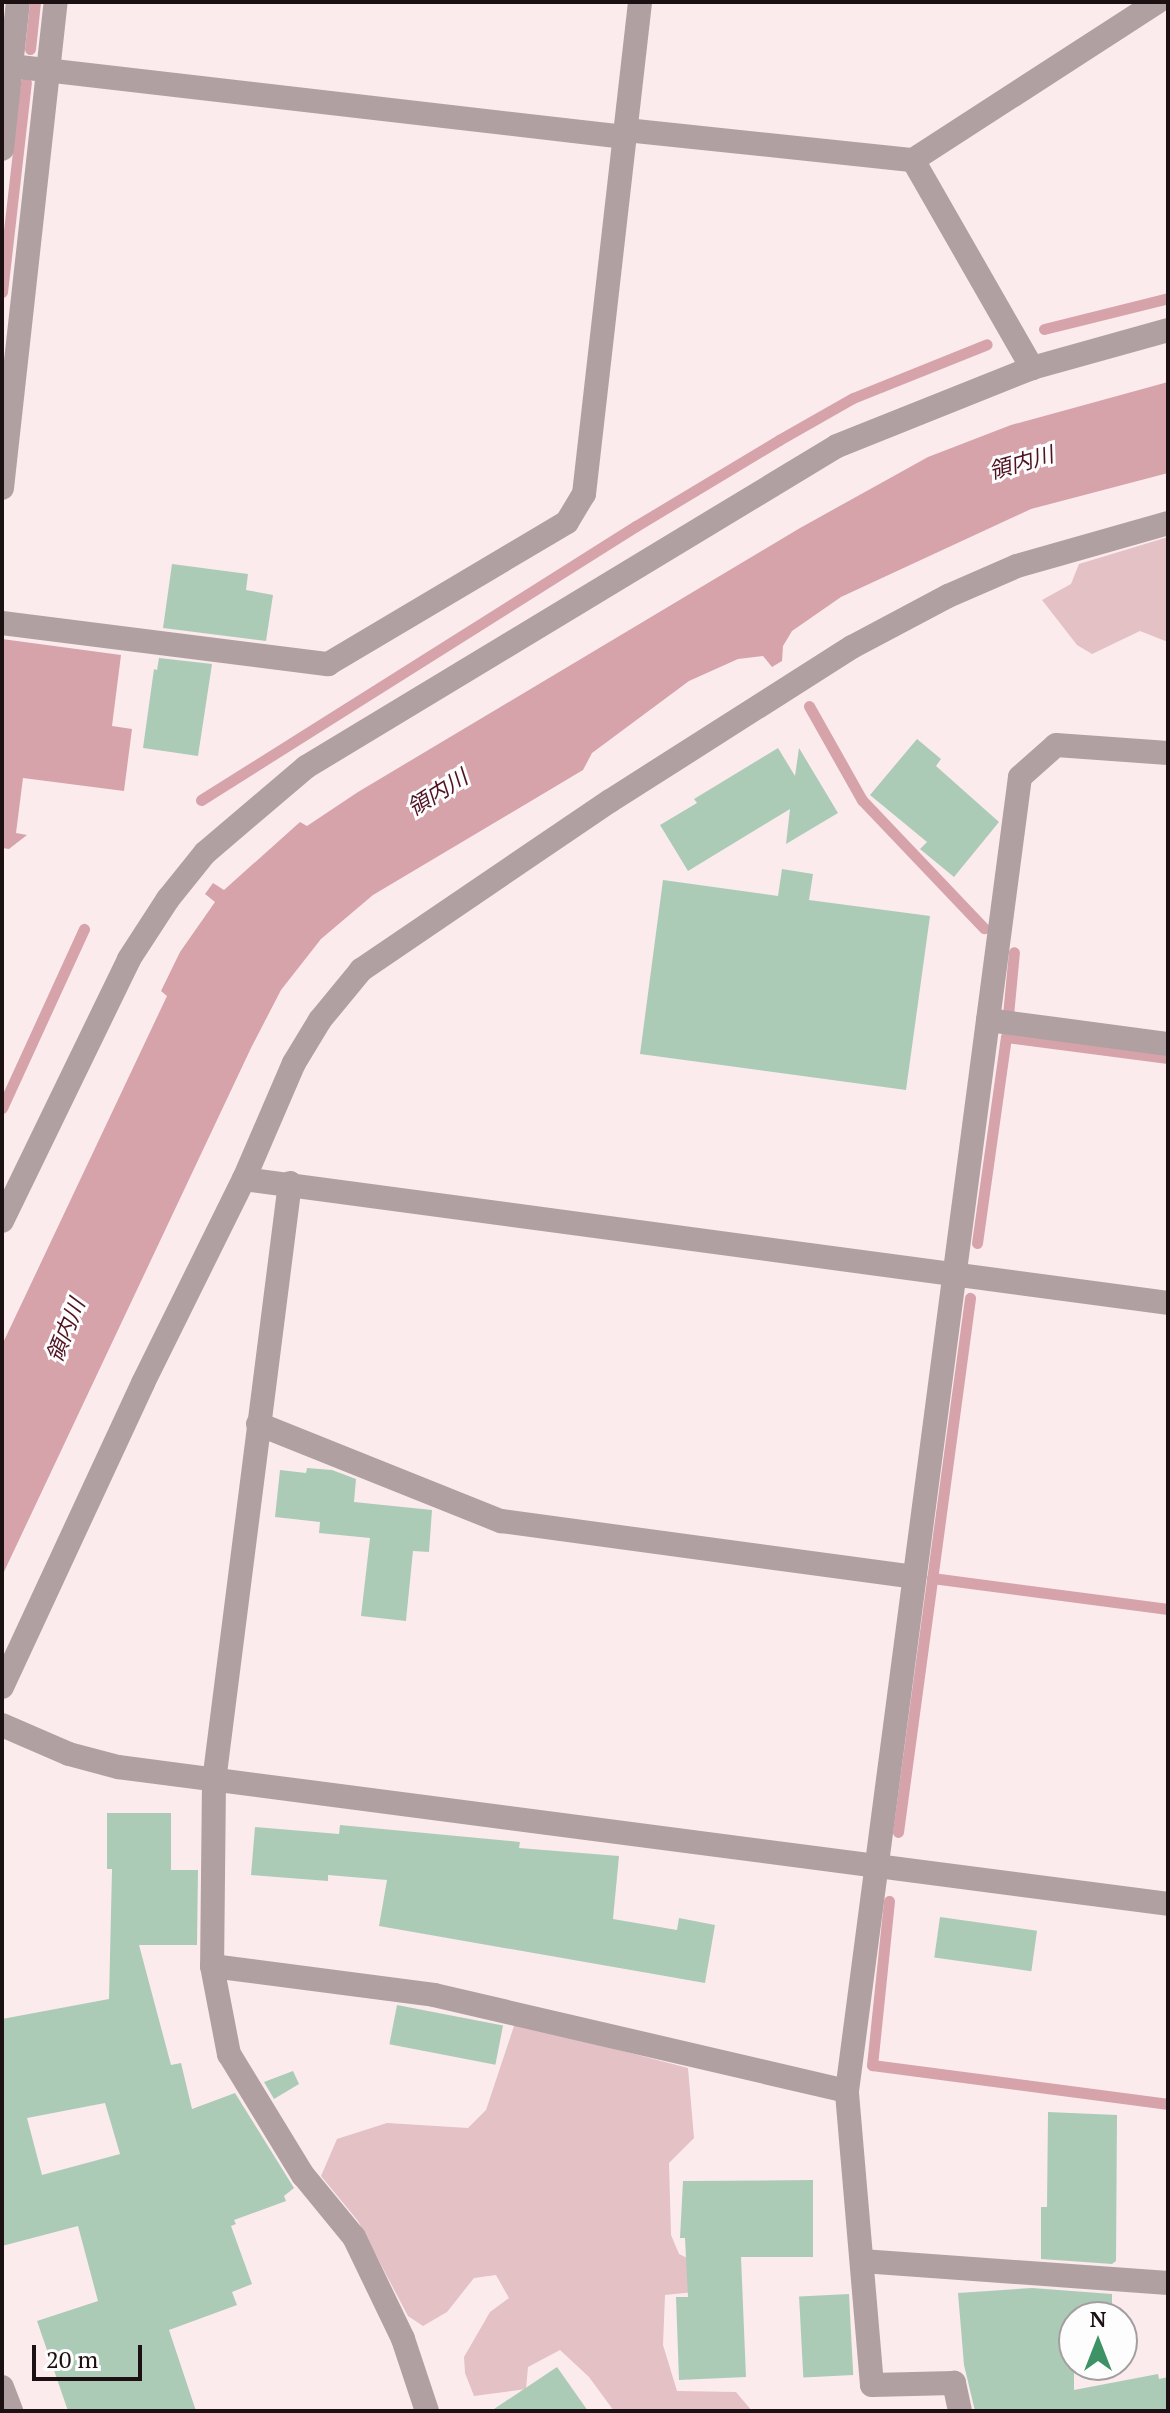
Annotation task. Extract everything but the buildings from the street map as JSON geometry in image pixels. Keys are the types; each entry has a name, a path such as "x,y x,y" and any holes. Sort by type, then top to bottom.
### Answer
{"street":[{"path":"2,149 18,2"},
{"path":"2,488 56,2"},
{"path":"2,623 328,664 567,522 584,494 640,2"},
{"path":"11,66 626,133 913,160 1157,2"},
{"path":"913,160 1032,368"},
{"path":"2,1221 129,959 168,899 205,853 306,767 837,446 1032,368 1168,330"},
{"path":"2,1687 143,1383 244,1179 294,1063 320,1020 361,970 417,929 852,647 948,596 1017,566 1168,523"},
{"path":"960,2411 954,2383 872,2385 847,2091 1020,777 1056,745 1168,753"},
{"path":"988,1020 1168,1044"},
{"path":"244,1179 1168,1303"},
{"path":"290,1183 214,1781 212,1966 229,2054 303,2175 354,2237 403,2339 427,2411"},
{"path":"258,1424 501,1521 914,1577"},
{"path":"2,1725 69,1754 118,1767 1168,1904"},
{"path":"212,1966 434,1995 847,2091"},
{"path":"862,2261 1168,2283"},
{"path":"2,2387 11,2411"}],"shaded area":[{"path":"1168,537 1168,642 1140,631 1092,654 1077,645 1042,600 1071,584 1079,564"},
{"path":"515,2023 688,2068 694,2138 669,2163 671,2235 679,2254 714,2271 714,2290 665,2295 663,2345 677,2391 736,2392 752,2411 614,2411 589,2377 560,2350 528,2367 526,2389 474,2396 465,2373 464,2357 490,2312 509,2298 496,2275 474,2278 447,2312 423,2326 408,2316 358,2221 321,2176 337,2139 387,2123 468,2128 486,2110"}],"water":[{"name":"領内川","path":"1168,382 1168,473 1031,509 841,597 792,631 783,646 782,661 772,667 763,656 738,659 689,681 592,753 583,770 373,895 321,939 281,990 251,1048 2,1576 2,1345 167,996 161,991 180,952 215,902 205,894 213,883 224,890 300,822 307,826 358,792 800,528 928,457 1011,425"},
{"path":"2,639 121,655 112,726 132,729 124,791 23,778 16,833 27,835 9,849 2,848"}],"waterway":[{"path":"30,49 35,2"},
{"path":"2,292 26,82"},
{"path":"1044,329 1168,298"},
{"path":"201,800 636,526 779,440 853,398 987,344"},
{"path":"809,706 862,800 984,928"},
{"path":"2,1108 84,929"},
{"path":"1008,1015 1014,952"},
{"path":"977,1243 1006,1037 1168,1058"},
{"path":"898,1832 970,1298"},
{"path":"932,1578 1168,1609"},
{"path":"889,1901 872,2065 1168,2104"}]}
